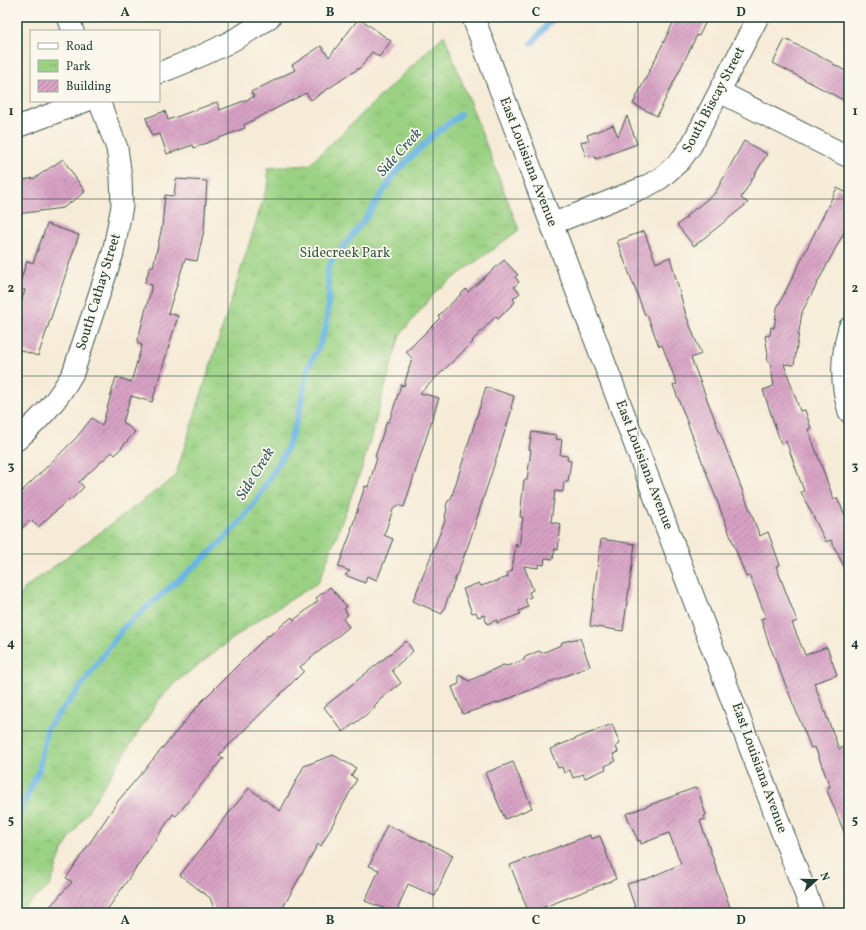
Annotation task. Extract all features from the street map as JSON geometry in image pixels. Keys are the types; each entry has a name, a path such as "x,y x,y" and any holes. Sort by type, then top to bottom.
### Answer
{"street":[{"path":"68,17 73,30"},
{"path":"160,73 215,50 234,40 270,17"},
{"name":"East Louisiana Avenue","path":"473,17 813,913"},
{"name":"South Biscay Street","path":"552,224 645,187 661,178 680,161 691,146 758,17"},
{"path":"720,92 849,157"},
{"path":"17,127 83,102"},
{"name":"South Cathay Street","path":"17,440 46,413 61,394 73,373 118,234 122,206 121,177 116,148 100,102"},
{"path":"849,328 843,349 842,368 844,394 849,412"}],"green space":[{"name":"Sidecreek Park","path":"444,35 519,230 436,291 400,335 362,468 319,582 255,622 176,682 159,700 62,851 50,886 17,913 17,602 25,588 175,477 269,181 267,168 309,165"}],"building":[{"path":"676,17 708,17 699,36 697,35 657,116 633,104"},
{"path":"359,18 391,41 379,57 372,52 361,67 311,100 306,93 244,125 245,128 194,148 193,145 167,154 160,134 152,136 146,118 165,111 168,120 217,102 220,110 254,97 251,92 295,70 292,65 321,46 329,57"},
{"path":"785,39 833,63 849,73 849,103 773,63"},
{"path":"627,116 637,144 596,159 594,155 586,157 581,142 589,140 587,135 613,125 618,136"},
{"path":"744,141 767,154 741,198 748,203 694,246 677,225 715,193"},
{"path":"63,159 85,192 63,208 17,214 17,181 35,178"},
{"path":"176,179 207,181 204,230 197,261 185,259 168,313 178,316 152,402 131,396 123,422 135,432 115,455 112,452 79,482 84,487 71,500 69,499 38,527 31,520 17,532 17,496 76,438 92,418 102,426 116,377 131,382 142,345 137,343 152,285 145,283 150,266 153,267 162,227 165,195 174,196"},
{"path":"837,188 849,194 849,223 802,312 794,365 784,364 800,411 805,410 811,428 808,429 834,500 837,498 849,523 849,577 831,540 826,542 801,492 804,491 786,441 781,444 763,390 774,386 770,362 767,361 768,354 765,336 770,335 771,327 774,328 777,308"},
{"path":"47,224 79,235 38,356 17,349 17,315 25,290 18,288 27,261 33,263"},
{"path":"644,231 656,263 670,257 686,315 701,354 691,358 760,536 768,532 780,565 776,566 797,621 792,623 805,655 827,647 837,675 814,683 839,749 845,746 849,755 849,844 826,788 830,787 815,747 811,748 769,644 761,619 766,617 750,576 746,577 673,385 677,384 662,345 659,346 647,315 645,315 617,241"},
{"path":"504,260 518,275 515,277 519,282 514,287 520,293 513,299 515,302 498,319 496,316 472,341 473,342 420,393 439,398 404,507 398,505 396,508 394,507 384,535 393,539 377,580 367,576 365,583 345,575 350,571 338,567 352,530 365,486 368,487 377,458 375,457 387,421 389,422 401,385 404,386 412,358 406,352 440,318 438,316 466,289 468,292"},
{"path":"486,387 514,396 512,409 469,543 442,614 413,601 446,518 446,506 448,501 451,499"},
{"path":"532,432 557,435 556,439 562,440 560,455 568,456 567,460 571,461 568,482 564,482 563,492 555,491 551,522 561,524 558,550 555,549 553,559 545,558 544,565 539,564 538,568 524,566 533,590 529,592 531,597 525,599 528,607 519,611 520,614 497,623 497,620 487,624 484,615 478,617 476,612 472,613 463,589 479,583 481,586 508,577 507,573 512,571 516,543 517,547 519,547 523,517 520,517 524,480 527,480 531,450 529,449"},
{"path":"601,539 635,544 623,631 590,626"},
{"path":"330,587 347,607 344,609 348,615 343,619 349,627 300,667 304,671 219,755 223,758 176,816 173,814 105,913 44,913 72,882 66,878 118,801 202,701 268,635 269,636 292,617 294,620 318,601 316,598"},
{"path":"580,638 590,666 503,701 463,714 452,687 459,684 459,675 469,681 503,665 507,666 524,660 525,657 539,651 542,653 561,645 562,642"},
{"path":"406,641 413,651 392,670 401,683 382,698 374,706 375,708 343,732 324,707"},
{"path":"612,724 620,744 616,746 618,752 613,754 616,761 605,766 606,769 585,778 583,774 573,778 570,770 564,773 562,767 558,768 550,749"},
{"path":"333,755 356,768 351,776 357,779 321,846 318,844 280,913 216,913 210,898 180,875 249,788 280,811 304,766"},
{"path":"513,762 532,808 505,819 485,773"},
{"path":"697,787 706,815 704,816 705,819 700,821 732,913 637,913 627,884 644,880 681,864 669,833 641,844 640,840 638,841 626,814"},
{"path":"387,825 453,855 435,896 408,884 396,913 365,901 379,870 369,866"},
{"path":"590,835 591,839 600,836 616,879 529,913 510,865"}],"waterway":[{"name":"Side Creek","path":"532,43 554,17"},
{"name":"Side Creek","path":"17,819 39,770 47,728 76,693 123,628 211,552 235,528 256,501 287,449 299,413 309,365 319,347 326,327 329,296 327,271 332,261 364,221 397,171 435,134 460,115"}]}
